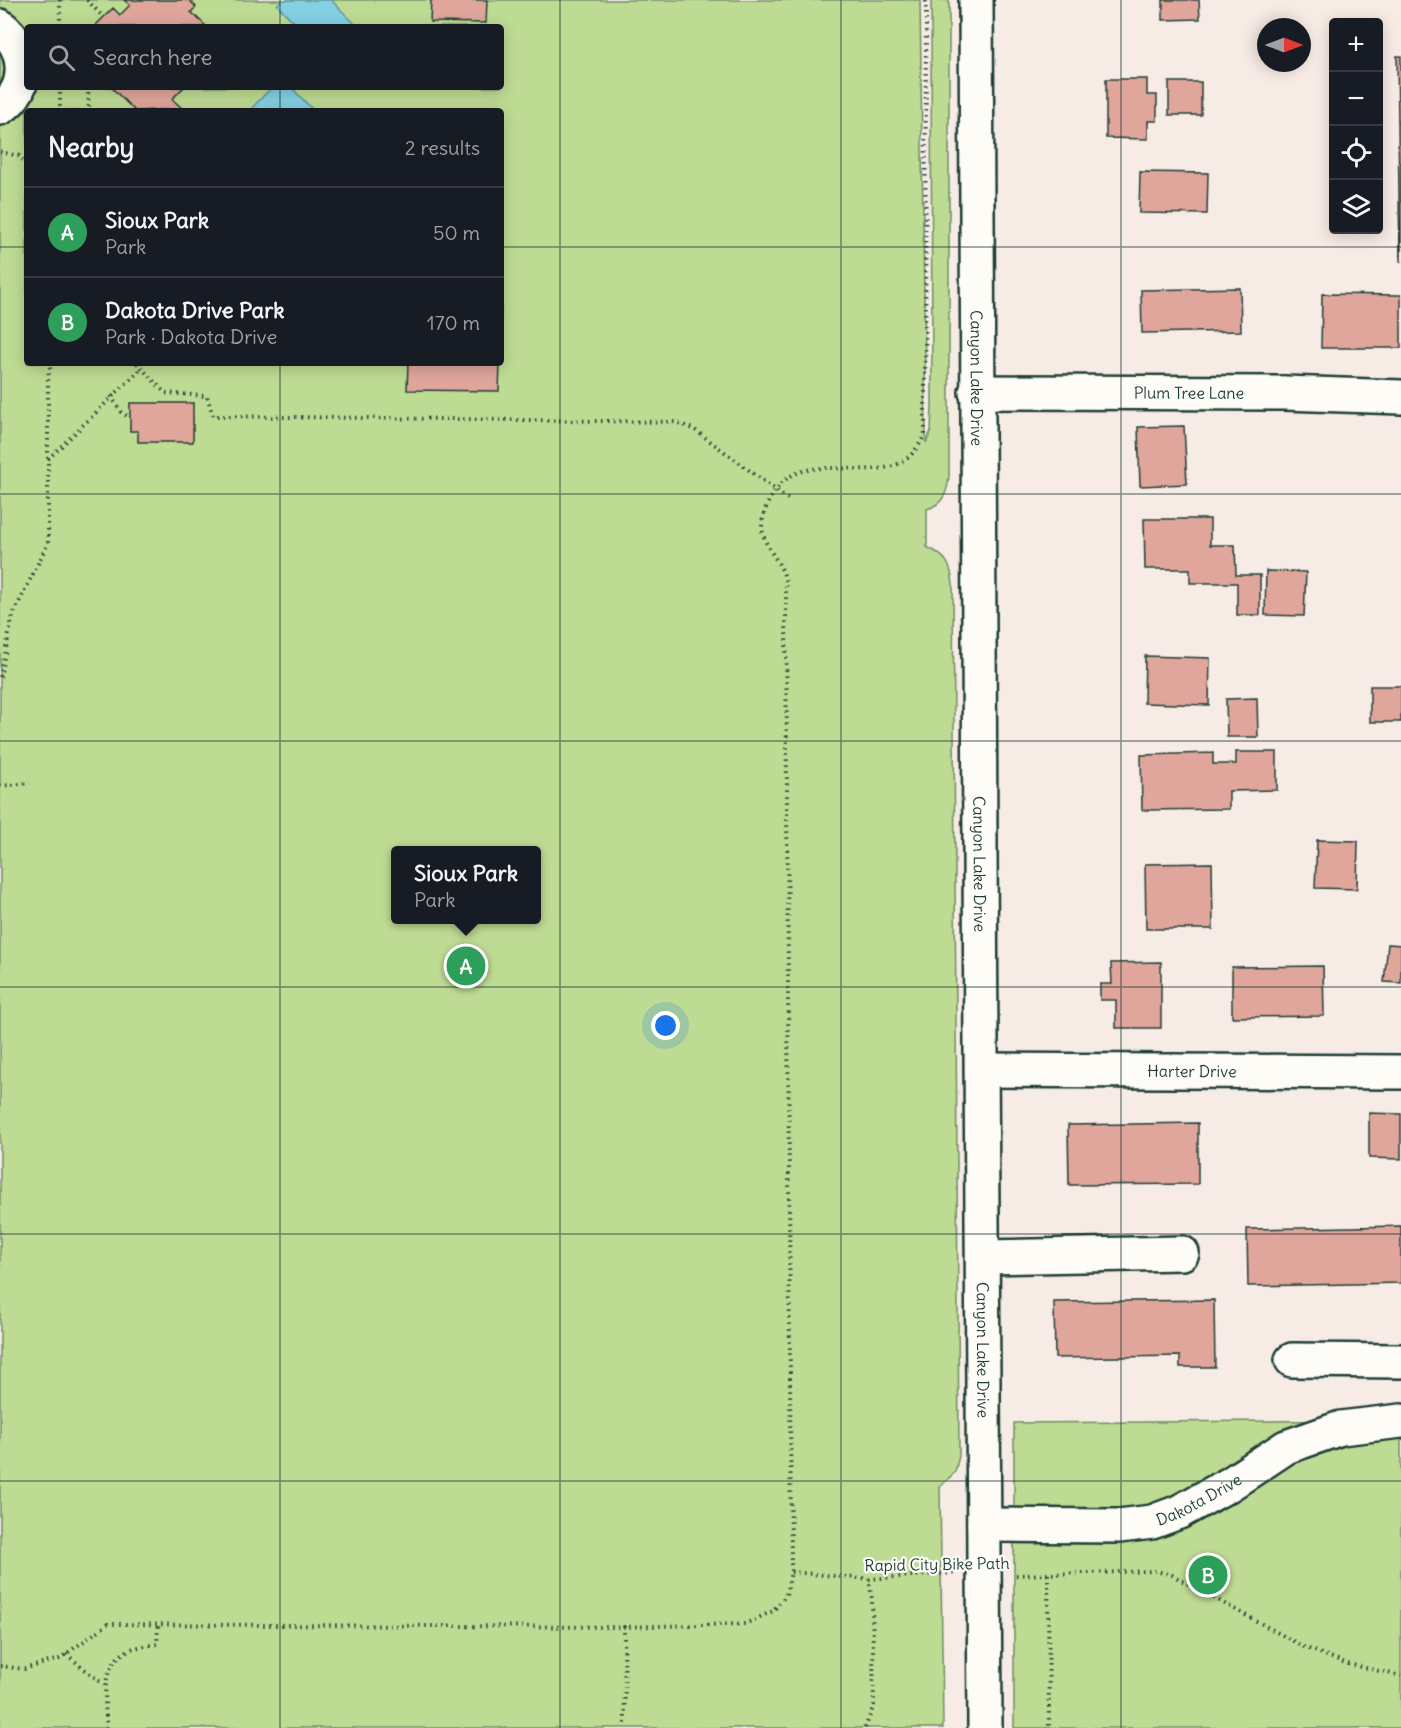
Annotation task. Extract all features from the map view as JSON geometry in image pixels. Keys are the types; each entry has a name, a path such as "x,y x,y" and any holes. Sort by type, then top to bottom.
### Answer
{"street":[{"path":"0,108 16,93 22,78 23,62 18,47 5,30 9,0"},
{"name":"Canyon Lake Drive","path":"976,0 976,392 985,1728"},
{"name":"Plum Tree Lane","path":"976,392 1272,393 1401,397"},
{"name":"Harter Drive","path":"982,1070 1401,1072"},
{"path":"983,1257 1182,1253"},
{"path":"1292,1360 1401,1361"},
{"name":"Dakota Drive","path":"984,1525 1119,1526 1152,1522 1179,1512 1230,1484 1286,1447 1341,1428 1401,1421"}],"path":[{"path":"60,0 60,24"},
{"path":"87,0 104,17"},
{"path":"0,1666 24,1670 59,1659 108,1624 158,1626 624,1626 751,1622 773,1611 786,1594 791,1572 786,596 784,576 766,547 762,527 765,508 775,490 792,474 806,469 892,466 905,460 918,448 925,434 926,0"},
{"path":"60,90 60,108"},
{"path":"88,90 89,108"},
{"path":"0,152 19,156 24,161"},
{"path":"0,677 13,615 48,543 48,377 50,366"},
{"path":"48,459 142,368 165,393 207,396 213,416 390,416 676,422 695,430 789,499"},
{"path":"111,396 121,412 130,418"},
{"path":"0,786 30,783"},
{"name":"Rapid City Bike Path","path":"791,1572 869,1579 948,1573 984,1576 1156,1571 1172,1575 1304,1647 1348,1664 1401,1676"},
{"path":"1048,1574 1049,1728"},
{"path":"865,1728 874,1706 872,1599 869,1579"},
{"path":"107,1728 104,1686 115,1662 129,1650 157,1644 158,1626"},
{"path":"624,1626 625,1728"},
{"path":"66,1654 104,1686"}],"green space":[{"path":"0,0 920,0 926,443 931,431 932,404 931,0 949,0 949,475 944,496 937,504 927,509 927,547 946,561 951,571 953,584 959,1456 955,1472 940,1487 943,1728 0,1728"},
{"path":"1401,1420 1401,1728 1014,1728 1014,1423"}],"water":[{"path":"282,0 331,0 355,24 294,24 277,5"},
{"path":"269,90 294,90 311,108 252,108"}],"building":[{"path":"124,0 189,0 196,7 191,12 204,24 97,24 113,8 120,15 130,5"},
{"path":"431,0 487,0 486,23 430,22"},
{"path":"1163,0 1199,0 1200,19 1163,20"},
{"path":"1397,56 1401,56 1401,261 1400,261"},
{"path":"1106,79 1147,79 1147,95 1157,95 1157,121 1148,121 1148,139 1106,138"},
{"path":"1169,82 1201,82 1201,115 1169,115"},
{"path":"114,90 181,90 172,99 182,108 132,108"},
{"path":"1140,172 1208,173 1207,214 1139,213"},
{"path":"1240,288 1241,331 1142,333 1141,290"},
{"path":"1322,294 1401,295 1401,348 1321,348"},
{"path":"408,366 500,366 499,391 407,390"},
{"path":"130,403 193,403 193,442 138,442 138,431 130,431"},
{"path":"1184,426 1187,484 1140,486 1138,427"},
{"path":"1144,519 1210,519 1210,545 1235,545 1236,575 1260,575 1260,615 1237,615 1237,583 1190,583 1190,569 1145,569"},
{"path":"1266,571 1306,572 1304,616 1265,615"},
{"path":"1145,656 1210,658 1209,705 1144,703"},
{"path":"1370,686 1401,686 1401,722 1370,722"},
{"path":"1257,698 1258,737 1227,737 1226,699"},
{"path":"1236,752 1277,752 1277,790 1229,791 1229,809 1142,810 1141,755 1213,753 1213,764 1236,764"},
{"path":"1317,840 1358,841 1357,889 1315,888"},
{"path":"1212,863 1213,929 1146,929 1145,864"},
{"path":"1388,944 1401,945 1401,983 1384,982"},
{"path":"1161,962 1161,1028 1116,1028 1116,1000 1100,1000 1100,984 1112,984 1111,963"},
{"path":"1323,966 1324,1016 1232,1017 1232,967"},
{"path":"1369,1113 1401,1114 1401,1159 1369,1158"},
{"path":"1198,1123 1198,1184 1069,1185 1068,1125"},
{"path":"1401,1226 1401,1283 1248,1286 1247,1229"},
{"path":"1214,1300 1215,1367 1180,1367 1180,1356 1055,1358 1054,1302"}],"place":[{"name":"Sioux Park","path":"466,966"},
{"name":"Dakota Drive Park","path":"1208,1575"}]}
